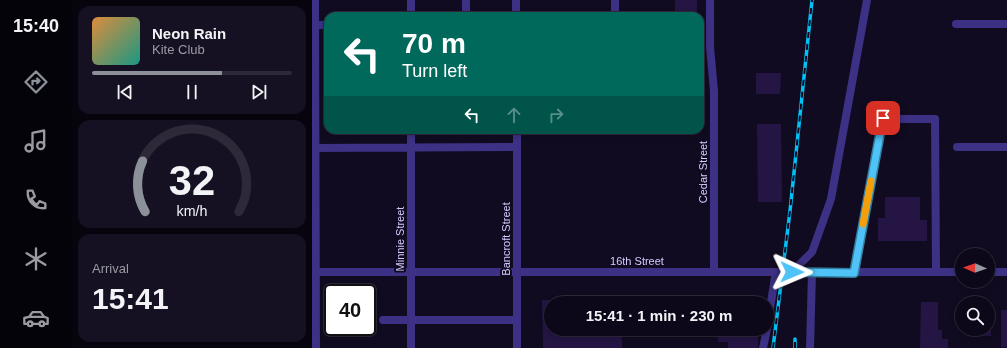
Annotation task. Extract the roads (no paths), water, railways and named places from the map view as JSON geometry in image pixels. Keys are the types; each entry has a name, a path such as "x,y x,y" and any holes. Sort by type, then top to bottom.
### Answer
{"street":[{"path":"315,0 313,25 314,320 316,348"},
{"path":"411,0 411,12"},
{"path":"466,0 466,12"},
{"path":"516,0 516,12"},
{"path":"615,0 615,12"},
{"name":"Cedar Street","path":"710,0 710,47 714,91 714,271"},
{"path":"792,272 812,252 831,199 867,0"},
{"path":"956,24 1007,24"},
{"path":"313,25 324,25"},
{"path":"854,273 883,118 935,119 936,272"},
{"name":"Minnie Street","path":"411,134 411,348"},
{"name":"Bancroft Street","path":"517,134 518,348"},
{"path":"314,148 517,147"},
{"path":"957,147 1007,147"},
{"name":"16th Street","path":"314,272 955,272"},
{"path":"772,296 776,272"},
{"path":"810,348 812,272"},
{"path":"995,272 1007,272"},
{"path":"383,320 517,320"},
{"path":"763,348 765,336"}],"railway":[{"path":"773,348 790,211 812,0"},
{"path":"795,339 795,348"}]}
